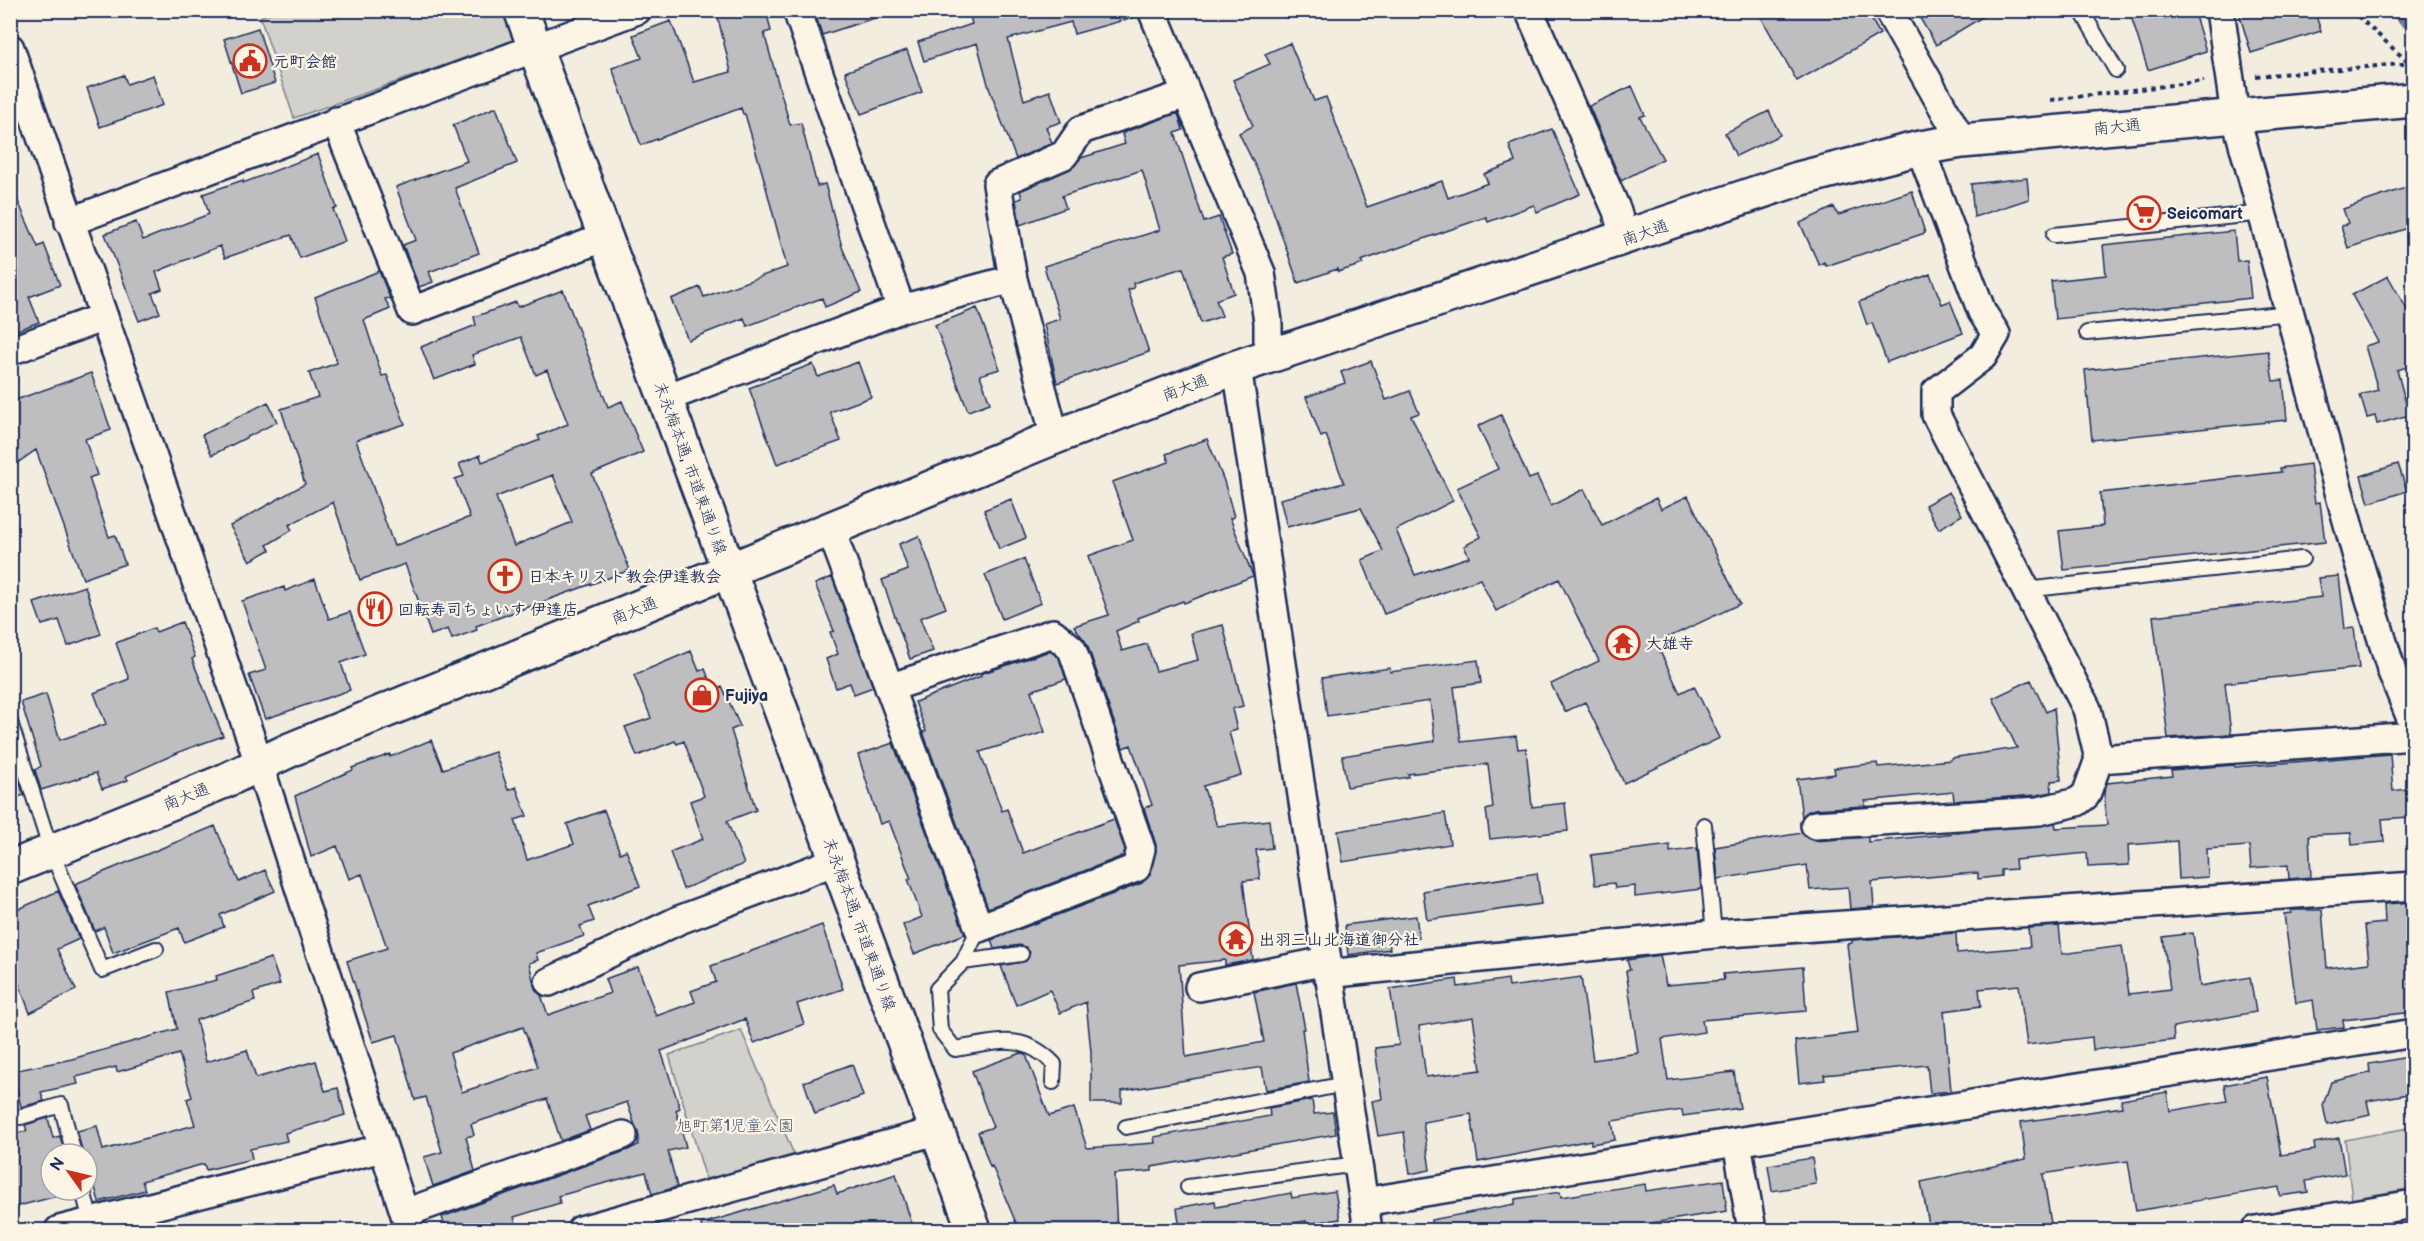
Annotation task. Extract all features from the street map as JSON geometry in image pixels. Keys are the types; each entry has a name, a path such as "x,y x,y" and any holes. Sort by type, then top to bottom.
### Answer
{"street":[{"name":"末永梅本通, 市道東通り線","path":"521,10 974,1230"},
{"path":"69,222 336,121 535,50 637,10"},
{"path":"797,10 900,309"},
{"path":"1152,10 1261,273 1268,322 1268,357"},
{"path":"1529,10 1617,211 1624,239"},
{"path":"1888,10 1962,141"},
{"path":"2220,10 2235,114 2356,553 2403,668 2414,726"},
{"path":"10,48 21,108 69,222 104,317 259,765 407,1222 623,1135"},
{"path":"1055,436 1013,279 997,184 1064,155 1081,130 1186,94"},
{"name":"南大通","path":"10,868 1055,436 1268,357 1798,179 1920,148 1962,141 2235,114 2414,100"},
{"path":"336,121 412,311 605,237"},
{"path":"1815,825 2039,811 2077,802 2086,795 2099,759 2087,709 1936,415 1936,392 1983,356 1996,334 1982,312 1920,148"},
{"path":"666,398 900,309 1013,279"},
{"path":"10,351 104,317"},
{"path":"1237,368 1368,1230"},
{"path":"830,528 889,688 979,928 1136,868 1141,849 1072,649 1053,633 889,688"},
{"path":"2099,759 2414,736"},
{"path":"549,982 679,920 836,861"},
{"path":"1199,987 1327,968 1714,934 2414,886"},
{"path":"1363,1202 2414,1033"},
{"path":"581,1230 936,1131"},
{"path":"1737,1142 1752,1230"},
{"path":"59,1230 383,1148"},
{"path":"2256,1230 2414,1204"}],"lane":[{"path":"2081,10 2116,70"},
{"path":"2054,235 2264,213"},
{"path":"2087,333 2291,313"},
{"path":"2025,590 2302,559"},
{"path":"10,722 51,851 102,970 156,950"},
{"path":"1704,825 1714,934"},
{"path":"979,928 963,962 937,989 940,1030 955,1049 1014,1041 1039,1048 1054,1064 1053,1082"},
{"path":"963,962 1021,954"},
{"path":"1126,1127 1345,1084"},
{"path":"21,1117 61,1105 71,1142"},
{"path":"1188,1187 1357,1164"},
{"path":"85,1202 91,1222"}],"path":[{"path":"2350,10 2412,62"}],"green space":[{"path":"277,10 507,11 516,40 294,118 260,17"},
{"name":"旭町第1児童公園","path":"741,1030 796,1159 706,1179 669,1055"},
{"path":"2413,1127 2413,1188 2352,1199 2345,1140"}],"building":[{"path":"716,10 766,10 771,31 764,33 790,125 801,123 817,186 825,184 842,247 861,292 825,307 822,298 747,326 744,318 688,340 671,299 700,287 704,297 787,267 762,172 745,114 741,108 641,145 612,68 642,58 633,35 671,21 694,82 731,72"},
{"path":"814,10 883,10 884,15 822,35"},
{"path":"991,10 1134,10 1135,17 1074,34 1071,22 1008,39 1024,100 1050,91 1061,122 1046,127 1052,143 1016,159 989,88 977,43 924,61 918,42 972,24 970,16"},
{"path":"1757,10 1866,10 1880,34 1797,81"},
{"path":"1915,10 1994,10 1936,45"},
{"path":"2129,10 2193,10 2206,51 2148,70"},
{"path":"2257,10 2314,10 2321,31 2251,53 2240,16"},
{"name":"元町会館","path":"258,28 275,83 241,93 224,39"},
{"path":"1290,43 1314,101 1326,97 1367,207 1442,181 1448,198 1488,183 1484,174 1515,162 1509,145 1552,129 1580,194 1537,212 1534,205 1488,222 1486,217 1361,261 1363,264 1338,272 1337,269 1298,283 1264,184 1239,133 1253,126 1233,80 1270,64 1265,54"},
{"path":"907,50 922,92 861,114 845,72"},
{"path":"124,75 127,84 153,75 163,105 100,127 87,88"},
{"path":"1632,86 1645,115 1640,117 1663,159 1621,181 1589,106"},
{"path":"496,107 517,163 455,188 479,253 429,272 433,282 419,287 403,245 416,240 396,187 467,161 453,125"},
{"path":"1769,111 1780,135 1736,156 1725,133"},
{"path":"1178,113 1183,130 1175,133 1204,222 1219,217 1232,254 1222,257 1234,293 1216,300 1222,316 1201,323 1183,268 1133,283 1134,288 1128,290 1149,352 1057,383 1044,324 1060,319 1044,266 1160,230 1142,170 1062,196 1066,208 1020,225 1016,200 1022,198 1020,191 1070,169 1081,158 1125,144 1122,134 1127,131"},
{"path":"318,154 337,208 333,209 345,241 300,258 291,235 225,258 220,246 156,272 162,289 152,293 160,313 139,321 105,234 136,222 143,240 209,214 203,194 243,180 243,183"},
{"path":"2027,178 2029,199 1974,217 1971,184"},
{"path":"10,183 38,247 44,244 60,285 29,297 39,322 10,333"},
{"path":"2414,185 2414,226 2348,248 2341,226 2348,223 2343,209"},
{"path":"1912,191 1925,233 1826,266 1824,262 1819,265 1800,223 1834,207 1838,215"},
{"path":"2234,231 2237,261 2247,260 2251,298 2055,319 2051,281 2106,275 2103,245"},
{"path":"379,271 390,298 385,299 390,309 364,320 382,376 387,375 405,424 356,440 394,546 470,517 455,479 464,476 459,464 480,455 482,462 540,440 538,436 568,424 547,370 536,375 521,337 472,355 475,364 434,380 421,347 476,325 474,317 516,302 518,307 563,290 608,407 622,401 643,452 592,474 630,570 476,626 477,630 452,639 448,629 431,635 405,564 360,580 333,502 289,525 292,530 267,545 270,550 250,561 230,526 305,484 281,409 318,397 309,373 337,363 315,297","holes":["553,475 572,522 514,546 496,497"]},
{"path":"1930,274 1942,304 1950,301 1963,333 1887,362 1872,323 1867,325 1859,302"},
{"path":"2388,276 2414,322 2414,365 2397,370 2409,415 2377,424 2375,416 2367,418 2360,395 2378,390 2365,346 2378,342 2352,295"},
{"path":"977,308 1000,369 980,375 990,403 968,411 935,325"},
{"path":"2268,351 2273,381 2283,380 2287,420 2092,440 2085,370"},
{"path":"1371,361 1386,400 1410,391 1419,413 1411,416 1453,501 1396,530 1415,575 1469,557 1464,546 1481,537 1457,488 1498,469 1478,426 1501,415 1529,479 1537,476 1551,506 1584,489 1602,525 1656,498 1661,509 1688,496 1740,604 1656,643 1680,693 1694,686 1720,738 1624,783 1585,702 1565,712 1551,684 1599,661 1559,579 1496,611 1480,579 1384,614 1362,560 1383,551 1361,508 1287,527 1280,499 1344,483 1326,435 1321,437 1306,397 1345,383 1341,372"},
{"path":"858,362 871,397 830,412 841,441 777,464 749,388 813,364 818,377"},
{"path":"91,373 111,430 85,439 97,475 89,478 109,537 115,535 125,564 83,579 36,450 10,468 10,402"},
{"path":"268,402 277,422 212,455 202,435"},
{"path":"1207,439 1224,481 1234,517 1230,518 1253,576 1138,618 1139,621 1116,631 1122,651 1147,644 1156,671 1198,660 1191,633 1223,625 1243,706 1232,709 1237,730 1229,732 1241,775 1203,786 1217,826 1269,820 1272,848 1256,850 1260,879 1243,881 1253,960 1225,965 1225,960 1179,965 1186,1057 1264,1042 1254,992 1296,983 1305,1029 1302,1029 1309,1082 1266,1090 1262,1067 1122,1091 1122,1103 1091,1103 1091,1052 1086,1002 1060,1013 1050,990 1016,1005 1001,966 1026,961 1030,952 1020,945 994,949 991,940 1142,883 1151,873 1156,845 1144,808 1152,805 1131,745 1123,748 1087,644 1074,626 1109,615 1088,556 1133,540 1112,482 1169,462 1166,454"},
{"path":"2310,464 2315,503 2320,502 2325,542 2064,570 2059,531 2103,526 2100,493 2281,472 2280,468"},
{"path":"2398,464 2407,491 2369,503 2361,476"},
{"path":"1949,492 1962,515 1939,529 1925,505"},
{"path":"1011,499 1026,538 999,549 984,510"},
{"path":"919,536 946,608 920,618 933,651 910,659 882,580 908,570 899,544"},
{"path":"1024,559 1041,603 1002,619 985,575"},
{"path":"2339,576 2345,629 2354,628 2359,668 2225,683 2231,734 2168,738 2153,616 2321,597 2318,578"},
{"path":"832,577 873,687 854,694 850,683 836,688 826,659 838,654 830,632 834,631 815,584"},
{"path":"315,579 329,619 350,612 365,654 341,663 350,690 265,719 249,675 266,670 242,601 284,587 285,591"},
{"path":"85,586 101,634 68,646 59,620 42,625 34,603"},
{"path":"182,622 195,657 192,659 223,736 184,750 126,776 128,780 102,789 96,773 41,790 35,770 41,766 21,702 46,694 60,740 106,724 94,693 129,679 116,643 154,628 156,632"},
{"path":"691,651 699,671 705,669 713,690 722,686 740,726 731,730 756,810 727,821 744,864 683,889 670,852 703,839 690,801 704,796 684,741 677,744 675,741 637,756 625,727 651,718 634,675"},
{"path":"1050,651 1059,658 1066,679 1031,691 1045,732 980,752 1002,811 1007,809 1023,853 1114,819 1125,850 1123,856 988,908 923,732 926,731 915,702 981,676 980,674"},
{"path":"1478,660 1481,683 1454,687 1461,742 1516,736 1518,749 1526,748 1532,807 1565,803 1568,831 1490,839 1486,810 1493,808 1488,764 1408,774 1409,777 1347,787 1342,756 1435,741 1430,701 1327,716 1322,678 1390,668 1390,672"},
{"path":"2031,680 2046,712 2054,708 2061,780 2051,781 2052,792 1954,801 1953,792 1865,801 1865,806 1814,809 1802,817 1797,779 1835,774 1834,768 1877,763 1878,767 1951,760 1951,758 2017,748 1993,698"},
{"path":"431,740 443,769 495,752 508,790 516,787 527,816 515,820 527,860 574,844 567,824 604,810 620,853 626,850 640,886 588,906 594,921 580,926 584,936 536,953 538,960 529,963 535,988 541,995 548,1015 610,993 605,979 638,967 656,1016 695,1002 691,991 716,982 711,966 822,925 843,989 797,1004 804,1024 754,1043 745,1019 661,1051 680,1108 676,1110 686,1147 668,1151 677,1187 652,1194 646,1172 558,1196 560,1203 514,1217 518,1230 446,1230 442,1217 628,1150 638,1145 639,1137 627,1102 585,1116 590,1130 561,1141 547,1099 471,1124 474,1135 466,1137 475,1171 433,1186 424,1157 442,1152 426,1097 415,1100 397,1035 373,1042 347,961 387,948 362,874 349,879 337,846 311,857 295,796 353,770 352,768 390,754 390,757","holes":["523,1027 538,1067 462,1092 450,1053"]},
{"path":"893,743 965,934 914,954 903,925 922,917 908,879 911,879 889,821 880,824 858,755"},
{"path":"2390,754 2393,791 2406,789 2409,817 2382,819 2384,842 2352,845 2351,833 2309,835 2311,877 2289,879 2288,865 2251,868 2249,846 2207,849 2208,877 2179,879 2177,841 2128,845 2129,865 2088,867 2087,853 2015,860 2016,869 2001,870 2001,876 1978,879 1978,873 1872,882 1874,907 1850,909 1848,887 1810,890 1807,865 1718,879 1715,847 1802,833 1815,841 1868,837 1868,842 2055,823 2056,828 2107,825 2104,793 2107,783 2172,776 2171,770"},
{"path":"19,781 24,795 10,800 10,786"},
{"path":"1445,813 1450,844 1343,862 1338,831"},
{"path":"215,826 239,882 265,870 275,891 220,915 224,927 184,942 179,928 113,953 104,927 95,931 75,884"},
{"path":"1670,845 1670,852 1697,848 1701,889 1635,897 1635,886 1615,888 1614,883 1595,885 1591,855"},
{"path":"1537,873 1541,904 1427,920 1423,891"},
{"path":"58,891 79,939 57,949 76,990 30,1013 10,960 10,913"},
{"path":"2414,902 2414,1012 2343,1020 2344,1027 2317,1030 2313,1000 2296,1003 2284,914 2291,913 2291,910 2322,910 2327,968 2369,963 2365,925 2385,923 2384,904"},
{"path":"1416,916 1419,937 1389,941 1390,949 1348,955 1345,925"},
{"path":"2059,926 2062,954 2122,946 2129,994 2170,989 2163,937 2193,933 2200,986 2250,977 2256,1012 2173,1027 2174,1040 2093,1050 2092,1037 2027,1045 2019,985 1979,989 1981,1006 1944,1011 1951,1091 1930,1093 1927,1065 1824,1075 1825,1080 1799,1083 1795,1041 1858,1033 1847,944 1852,943 1852,940 1956,933 1957,953 2030,947 2028,928"},
{"path":"1660,955 1666,985 1724,980 1723,974 1803,967 1806,1011 1702,1020 1704,1032 1662,1039 1668,1080 1734,1072 1740,1108 1683,1116 1682,1110 1612,1121 1615,1140 1591,1144 1591,1140 1478,1162 1471,1114 1423,1122 1430,1170 1410,1174 1404,1132 1378,1136 1372,1101 1382,1099 1375,1048 1399,1045 1390,989 1457,979 1458,987 1508,979 1509,987 1581,977 1593,1060 1638,1053 1626,971 1630,970 1627,960","holes":["1473,1017 1481,1070 1426,1077 1419,1026"]},
{"path":"271,958 280,984 253,993 255,1001 196,1020 206,1062 247,1050 256,1078 316,1061 325,1091 338,1088 345,1115 285,1133 287,1141 250,1149 252,1159 206,1170 204,1164 142,1181 145,1190 99,1202 99,1142 80,1142 77,1131 97,1126 103,1150 195,1125 187,1099 192,1097 179,1054 117,1072 116,1067 76,1077 78,1084 41,1092 44,1101 21,1107 13,1071 72,1059 177,1029 169,992 217,980 216,976"},
{"path":"1021,1053 1026,1055 1049,1116 1074,1108 1087,1148 1155,1143 1154,1137 1270,1116 1269,1108 1312,1100 1314,1114 1333,1112 1336,1134 1152,1167 1152,1171 1114,1174 1117,1230 1019,1230 992,1166 990,1167 978,1132 993,1127 972,1071"},
{"path":"2414,1056 2414,1093 2367,1101 2370,1115 2327,1125 2323,1105 2331,1082 2370,1073 2369,1064"},
{"path":"852,1064 863,1096 815,1114 804,1082"},
{"path":"2267,1077 2281,1155 2315,1150 2314,1143 2339,1138 2345,1174 2306,1181 2308,1192 2280,1196 2279,1187 2136,1211 2128,1161 2097,1165 2043,1174 2052,1230 1930,1230 1921,1182 2026,1159 2021,1122 2122,1107 2121,1100 2167,1092 2170,1111 2227,1101 2224,1085"},
{"path":"48,1118 53,1138 60,1136 62,1142 39,1142 39,1201 10,1208 10,1135 27,1131 25,1125"},
{"path":"1812,1158 1816,1184 1772,1191 1768,1165"},
{"path":"896,1174 914,1230 702,1230 701,1224 834,1185 837,1194"},
{"path":"1723,1180 1727,1211 1651,1223 1653,1230 1432,1230 1431,1220 1515,1204 1515,1199 1560,1192 1561,1197 1645,1184 1646,1191"},
{"path":"1335,1191 1340,1219 1306,1224 1306,1221 1249,1230 1180,1230 1177,1208 1215,1201 1216,1207 1291,1193 1292,1198"}],"waterway":[{"path":"2391,10 2414,31"}],"place":[{"name":"元町会館","path":"250,61"},
{"name":"Seicomart","path":"2144,213"},
{"name":"日本キリスト教会伊達教会","path":"505,576"},
{"name":"回転寿司ちょいす 伊達店","path":"375,609"},
{"name":"大雄寺","path":"1623,643"},
{"name":"Fujiya","path":"702,695"},
{"name":"出羽三山北海道御分社","path":"1236,939"}]}
